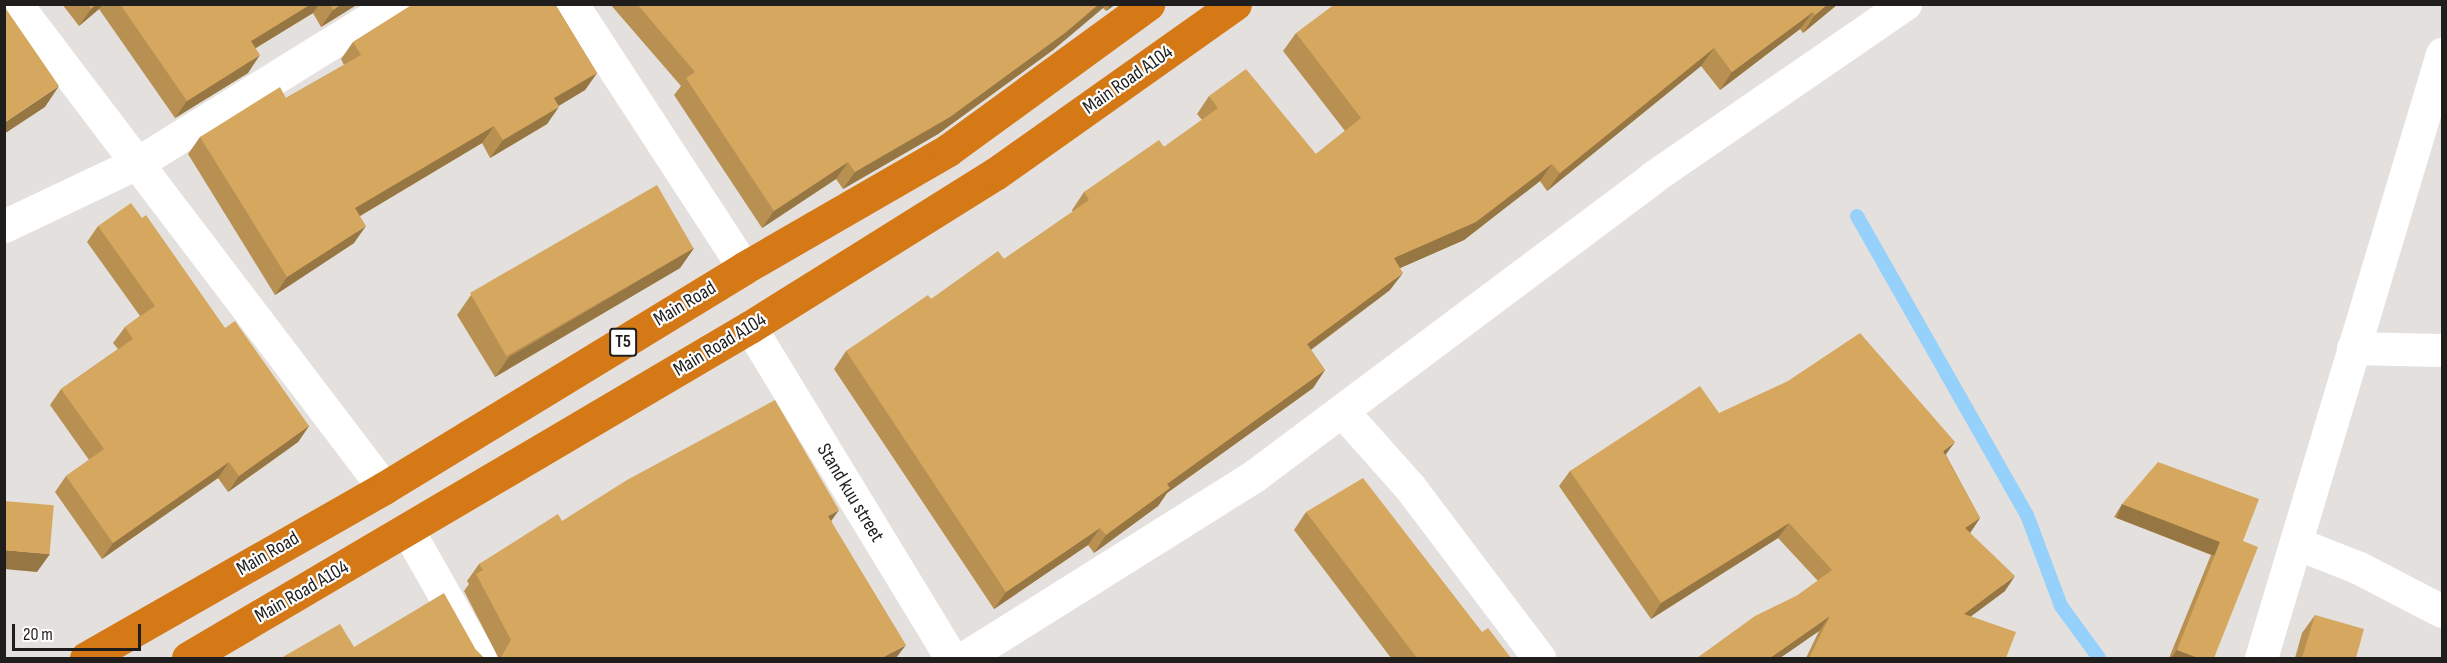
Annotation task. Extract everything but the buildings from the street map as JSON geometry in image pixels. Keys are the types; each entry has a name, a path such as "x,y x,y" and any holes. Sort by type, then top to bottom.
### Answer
{"highway":[{"name":"Main Road","path":"86,658 384,488 744,268 948,150 1148,4"},
{"name":"Main Road A104","path":"188,658 408,531 750,327 995,174 1235,4"}],"street":[{"path":"16,4 139,162 384,488"},
{"path":"4,226 139,162 394,4"},
{"path":"572,4 744,268"},
{"path":"964,658 1254,476 1343,412 1653,177 1905,4"},
{"path":"2261,658 2353,348 2397,213 2442,54"},
{"name":"Stand kuu street","path":"750,327 951,658"},
{"path":"2353,348 2442,350"},
{"path":"1343,412 1409,486 1539,658"},
{"path":"408,531 480,658"},
{"path":"2296,543 2359,568 2442,611"}],"waterway":[{"path":"1857,216 2027,515 2061,606 2099,658"}]}
